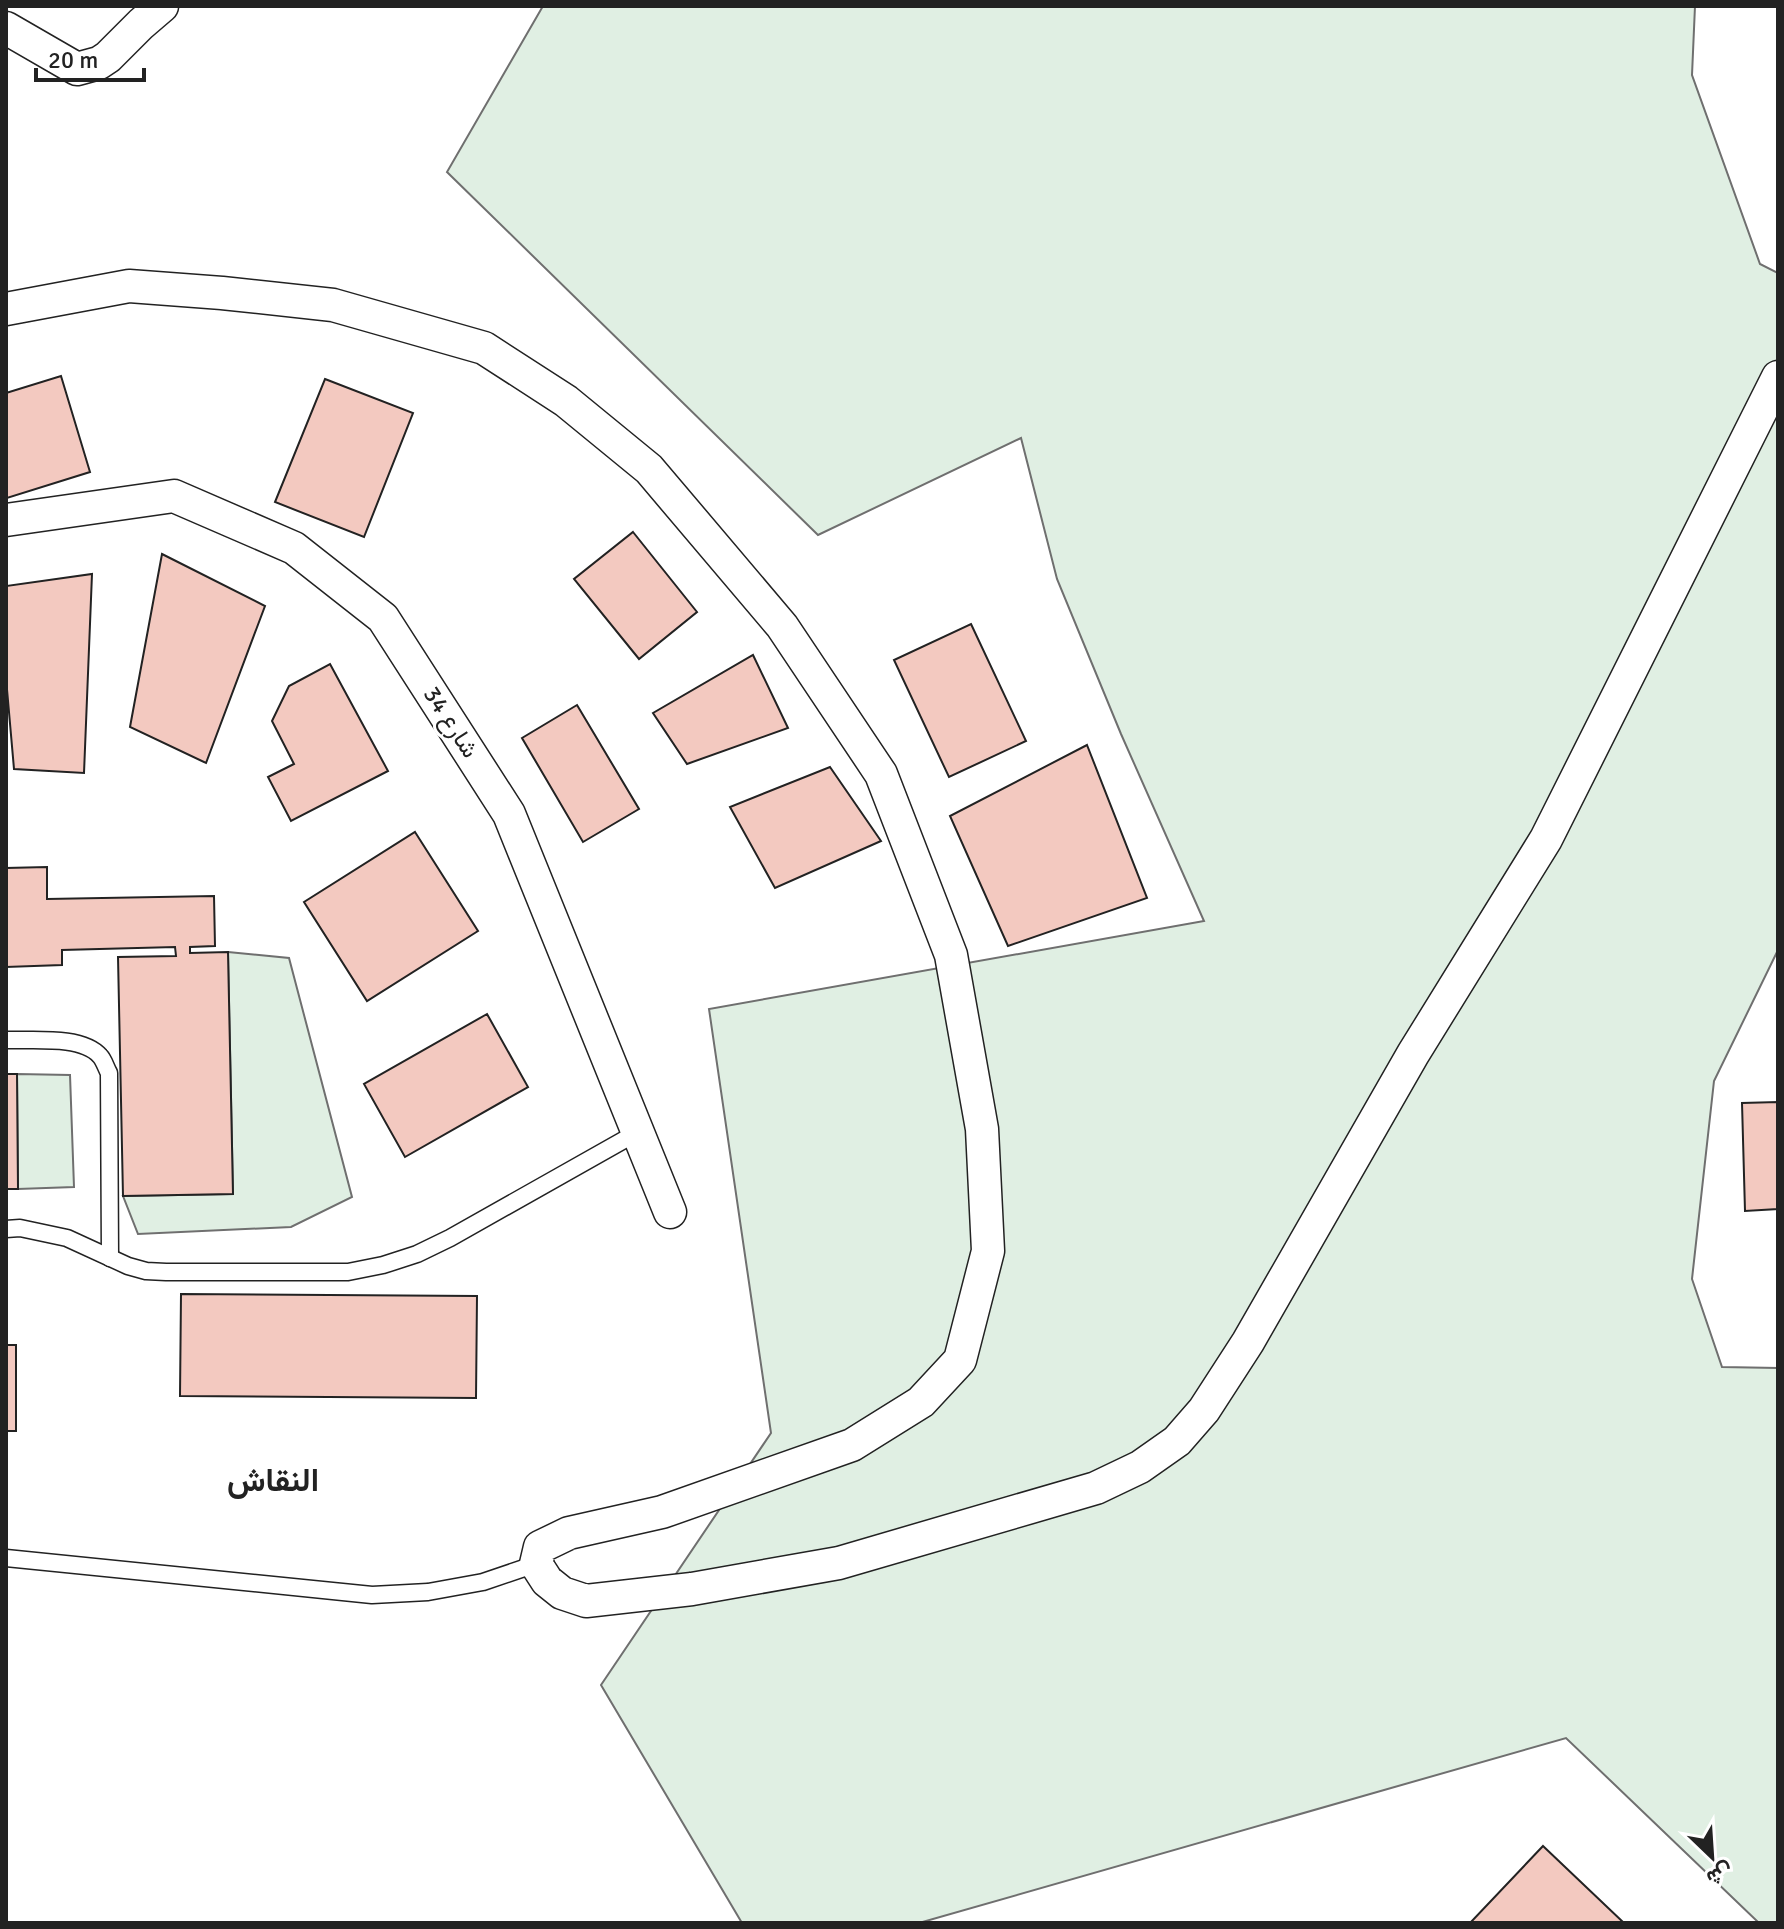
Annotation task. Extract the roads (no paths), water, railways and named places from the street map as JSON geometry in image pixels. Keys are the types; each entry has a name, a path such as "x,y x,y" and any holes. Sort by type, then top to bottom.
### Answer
{"street":[{"path":"6,28 77,69 108,57 162,6"},
{"path":"6,309 129,286 222,293 333,305 484,348 566,401 649,469 782,626 881,774 951,955 982,1129 988,1251 960,1360 921,1402 852,1445 662,1512 569,1533 540,1547 536,1564 547,1581 562,1593 586,1601 692,1589 839,1563 1096,1488 1140,1467 1177,1441 1204,1410 1248,1342 1413,1054 1546,839 1778,377"},
{"name":"شارع 34","path":"6,520 174,496 294,548 383,618 509,814 670,1212"}],"lane":[{"path":"6,1040 71,1042 88,1046 101,1057 109,1073 110,1258"},
{"path":"6,1229 20,1228 55,1235 146,1271 348,1272 417,1254 638,1132"},
{"path":"6,1558 372,1595 428,1592 483,1582 536,1564"}],"district":[{"name":"النقاش","path":"273,1480"}]}
